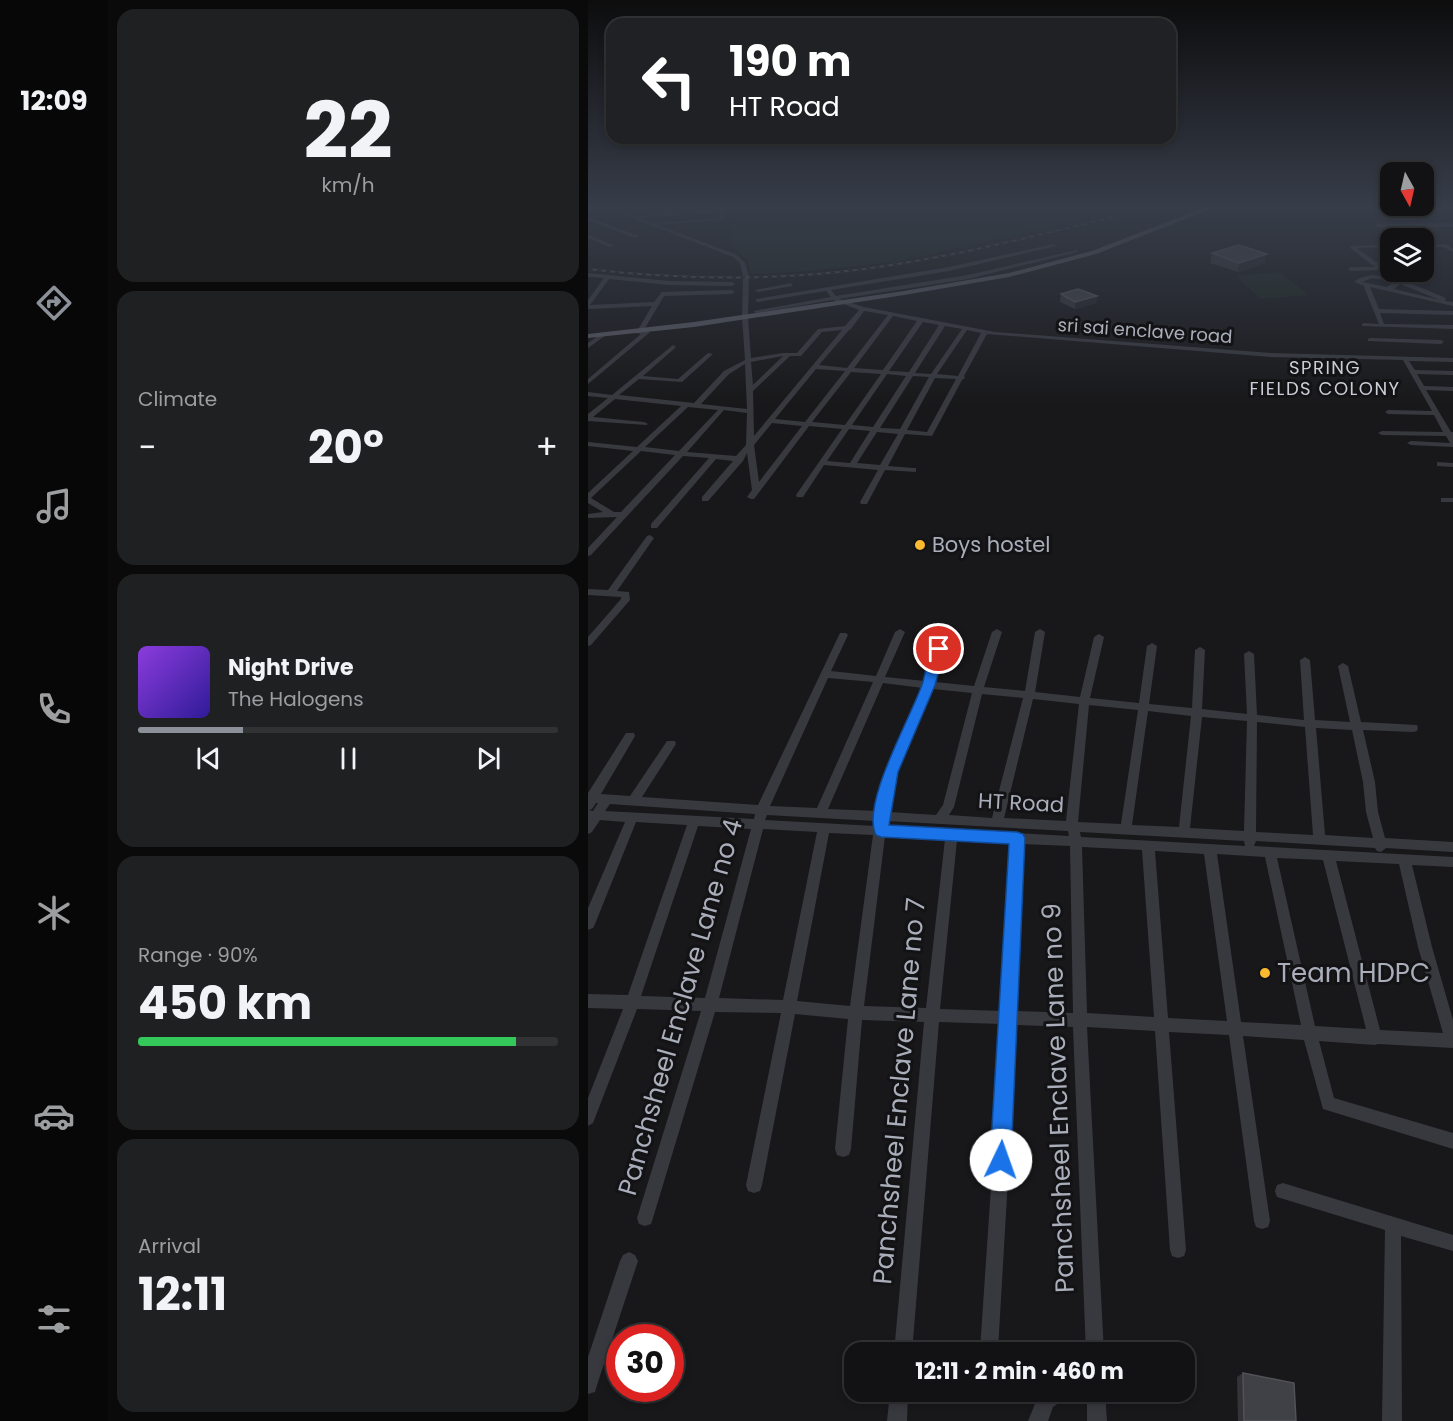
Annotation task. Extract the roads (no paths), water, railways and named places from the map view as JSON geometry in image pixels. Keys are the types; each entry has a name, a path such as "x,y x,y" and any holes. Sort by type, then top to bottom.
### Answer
{"main road":[{"path":"588,336 643,332 745,317 966,283 1008,273"}],"street":[{"path":"745,273 750,446 754,494 892,314"},
{"path":"886,273 901,289"},
{"path":"758,300 923,273"},
{"path":"756,311 839,302 985,273"},
{"path":"588,275 732,288 662,294 643,332 588,382"},
{"path":"862,275 868,283"},
{"path":"1372,276 1398,280 1388,289 1369,285 1357,282 1372,276"},
{"path":"588,306 607,277"},
{"path":"838,278 845,286"},
{"path":"815,280 839,302"},
{"path":"1441,302 1444,299 1401,282 1390,290 1441,302 1453,303"},
{"path":"758,290 790,284 797,293"},
{"path":"1369,285 1367,287 1382,325"},
{"path":"1442,292 1453,303"},
{"path":"1405,294 1414,312"},
{"name":"sri sai enclave road","path":"839,302 863,309 985,332 1270,356 1453,358"},
{"path":"588,306 656,304"},
{"path":"705,499 863,309"},
{"path":"1377,310 1453,313"},
{"path":"800,495 921,320"},
{"path":"852,465 943,324"},
{"path":"1364,325 1453,327"},
{"path":"1432,327 1453,358"},
{"path":"696,405 733,366 748,359 799,355 820,330 849,328"},
{"path":"864,502 933,376 965,329"},
{"path":"772,421 929,434 962,378 985,332"},
{"path":"588,346 603,335"},
{"path":"1370,340 1441,342"},
{"path":"588,418 673,347"},
{"path":"1386,350 1391,358"},
{"path":"638,377 680,381 710,354"},
{"path":"750,391 790,354"},
{"path":"1405,359 1450,434 1453,444 1411,443"},
{"path":"815,367 962,378"},
{"path":"1413,372 1453,374"},
{"path":"1423,388 1453,389"},
{"path":"588,394 749,411"},
{"path":"612,514 588,499 686,405"},
{"path":"588,553 723,408"},
{"path":"1388,412 1436,413"},
{"path":"588,418 644,424"},
{"path":"1382,433 1450,434"},
{"path":"588,444 740,459"},
{"path":"654,526 715,456"},
{"path":"822,463 913,470"},
{"path":"1440,464 1453,465"},
{"path":"588,516 623,515"},
{"path":"611,593 650,538"},
{"path":"588,592 626,594 625,600 591,634 588,643"},
{"path":"821,812 900,632"},
{"path":"843,1149 856,1013 881,823 891,772 929,685 944,632"},
{"path":"940,818 948,807 978,690 997,632"},
{"path":"997,821 1029,695 1040,632"},
{"name":"Panchsheel Enclave Lane no 4","path":"645,1218 710,1005 762,810 843,635"},
{"name":"Panchsheel Enclave Lane no 9","path":"1095,1342 1080,1020 1076,841 1072,825 1084,701 1099,637"},
{"path":"1126,828 1152,646"},
{"path":"1184,832 1197,712 1200,650"},
{"path":"1249,654 1252,718 1250,852"},
{"path":"1305,660 1319,838"},
{"path":"1343,666 1369,782 1371,812 1384,858"},
{"path":"825,674 1310,724 1413,728"},
{"path":"588,829 593,815 594,801 630,736"},
{"path":"633,802 671,744"},
{"name":"HT Road","path":"594,801 821,812 951,835 1453,862"},
{"name":"HT Road","path":"593,815 824,828 940,818 1453,847"},
{"path":"588,924 632,818"},
{"path":"588,1118 632,1003 694,821"},
{"path":"754,1185 824,828"},
{"name":"Panchsheel Enclave Lane no 7","path":"904,1342 932,1016 951,835"},
{"path":"990,1342 1010,1017 1017,838"},
{"path":"1148,845 1178,1250"},
{"path":"1210,850 1262,1221"},
{"path":"1270,852 1309,1031 1328,1104 1453,1141"},
{"path":"1328,855 1375,1038"},
{"path":"588,1001 1080,1020 1309,1031 1375,1038 1453,1041 1425,947 1404,859"},
{"path":"1283,1191 1453,1243"},
{"path":"1392,1421 1393,1225"},
{"path":"588,1385 629,1261"},
{"path":"897,1421 898,1402"},
{"path":"1038,1421 1046,1402"},
{"path":"1096,1402 1097,1421"}],"railway":[{"path":"627,273 726,278 826,273"}],"place":[{"name":"Boys hostel","path":"920,545"},
{"name":"Team HDPC","path":"1265,973"}],"district":[{"name":"SPRING FIELDS COLONY","path":"1325,378"}]}
